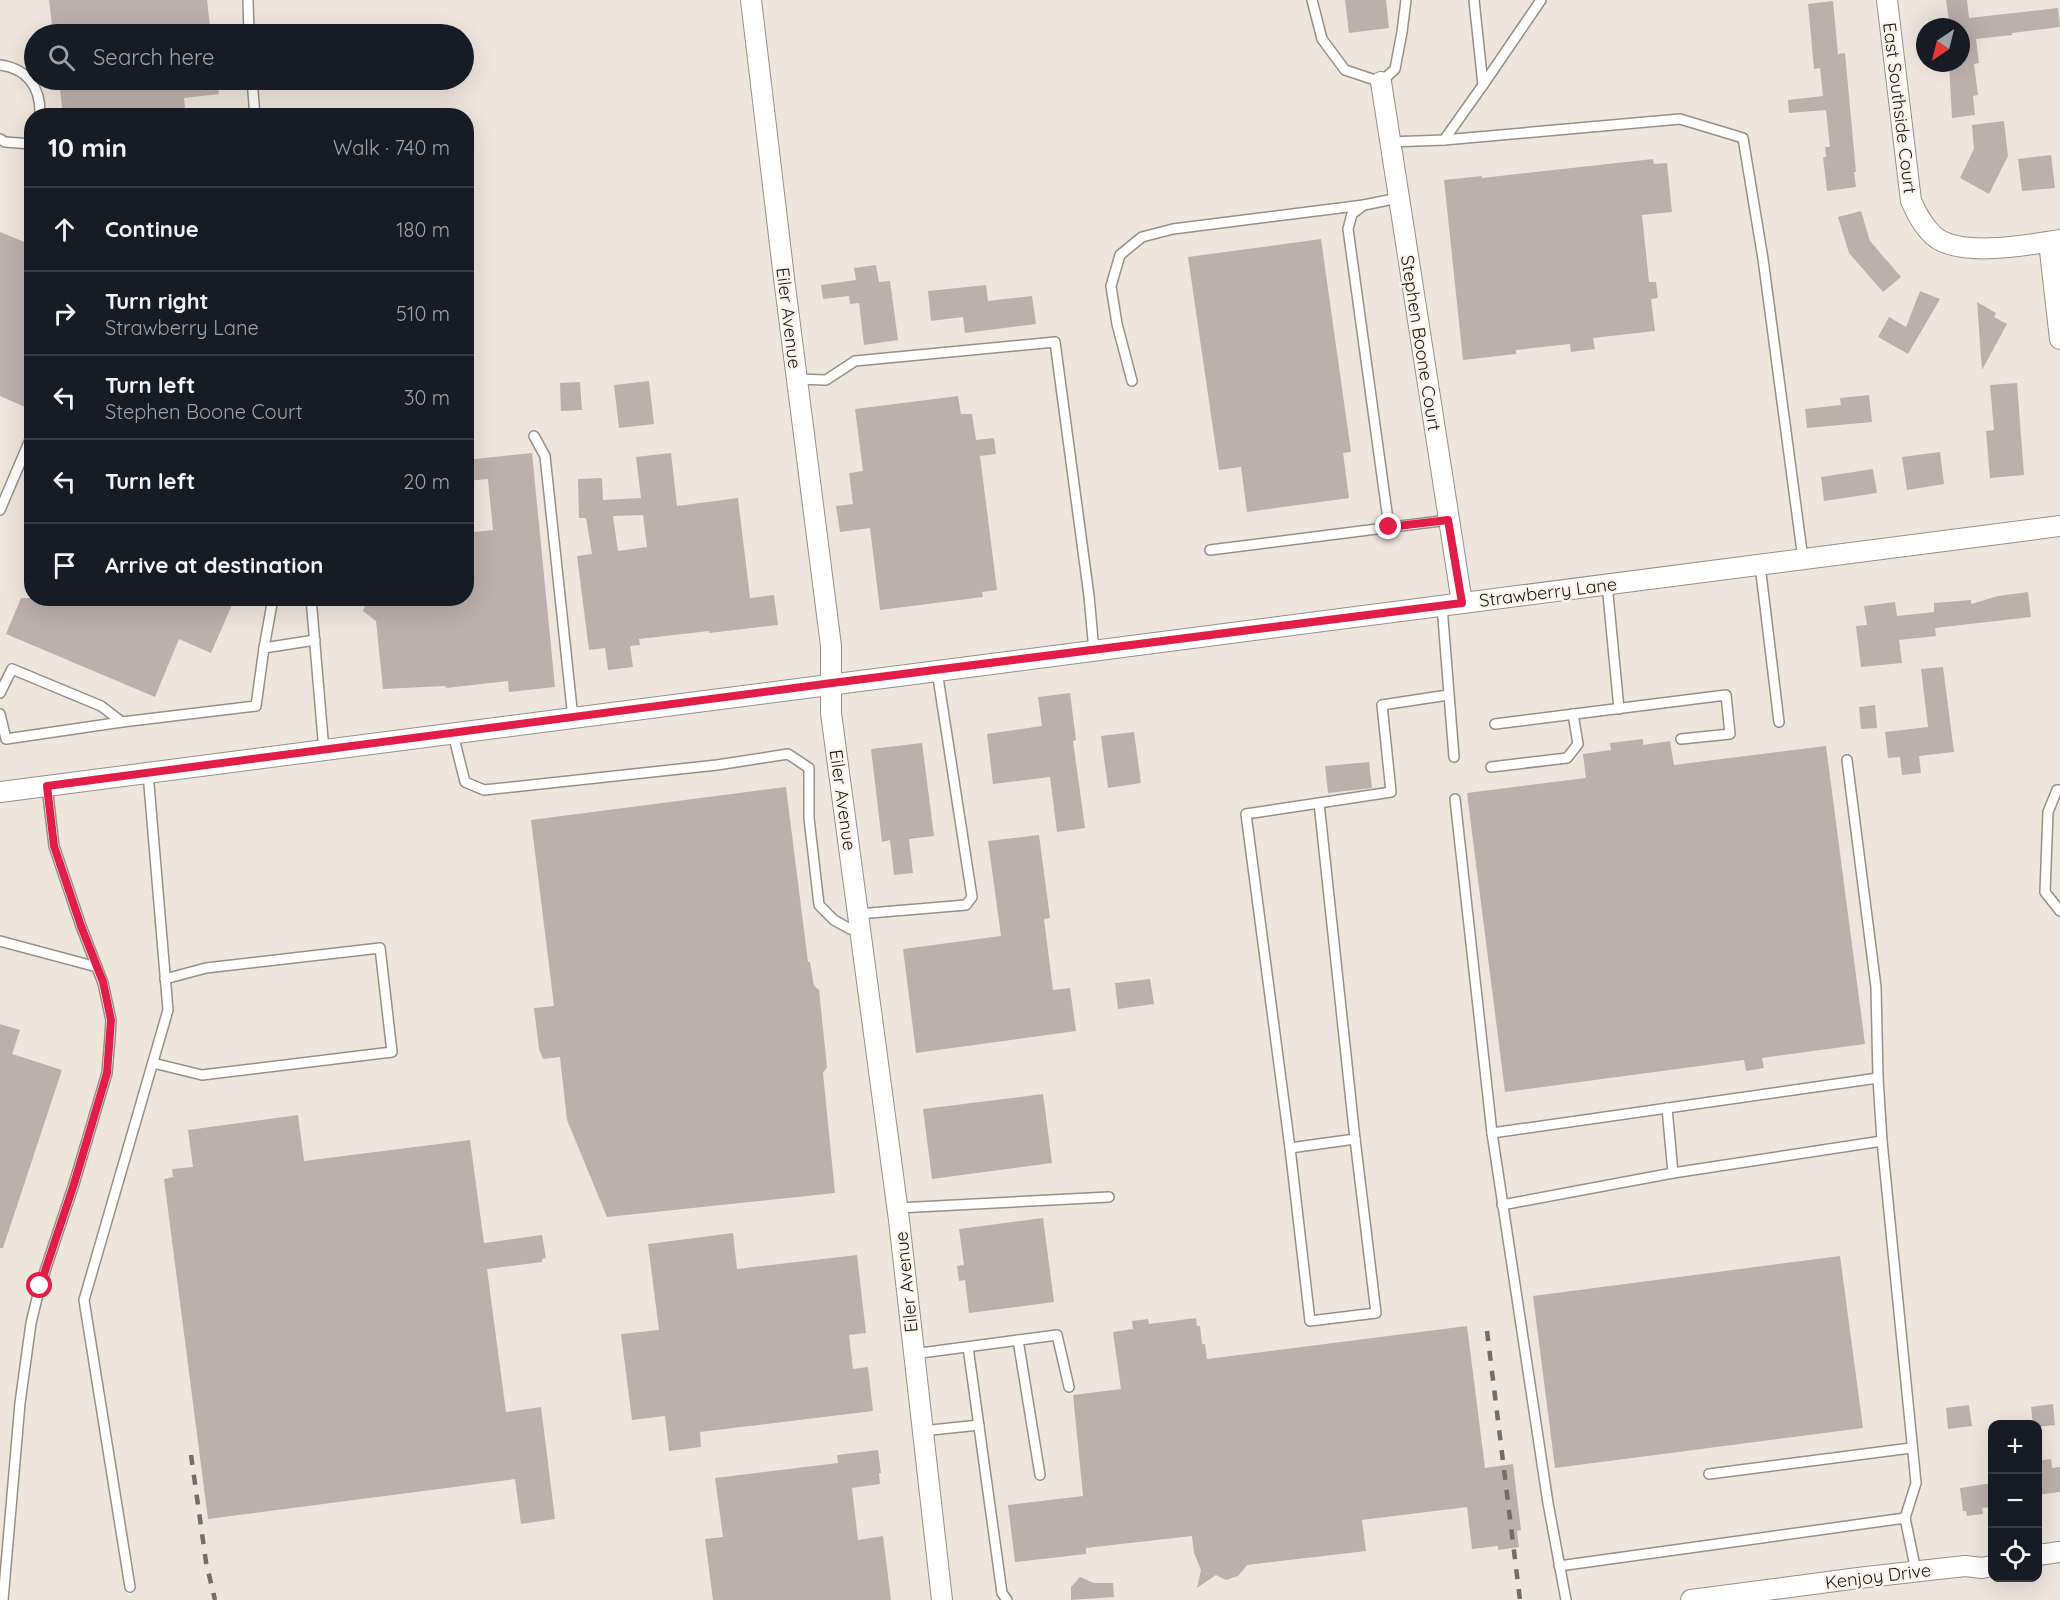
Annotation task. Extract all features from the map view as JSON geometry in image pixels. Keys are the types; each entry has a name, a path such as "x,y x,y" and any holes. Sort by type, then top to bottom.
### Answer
{"street":[{"name":"Eiler Avenue","path":"751,0 831,646 831,713 898,1208 942,1600"},
{"name":"East Southside Court","path":"1887,0 1911,201 1921,222 1940,240 1952,246 1968,249 2054,241"},
{"name":"Stephen Boone Court","path":"1381,82 1448,520 1452,605"},
{"path":"2054,241 2060,339"},
{"name":"Strawberry Lane","path":"0,792 2060,526"},
{"path":"2042,1554 2060,1552"},
{"name":"Kenjoy Drive","path":"1691,1600 1916,1571 1965,1566 1988,1567"}],"lane":[{"path":"248,0 249,24"},
{"path":"1312,0 1322,39 1346,70 1381,82 1395,69 1406,0"},
{"path":"1474,0 1483,85"},
{"path":"1444,140 1541,0"},
{"path":"0,65 14,67 24,75"},
{"path":"35,90 41,108"},
{"path":"253,90 254,108"},
{"path":"1389,142 1444,140 1680,119 1743,138 1763,259 1803,559"},
{"path":"0,139 5,142 24,143"},
{"path":"1132,381 1117,324 1111,286 1120,255 1142,237 1173,229 1364,206 1398,198"},
{"path":"1364,206 1352,214 1348,229 1389,527"},
{"path":"797,379 826,380 855,361 1055,342 1089,596 1094,651"},
{"path":"534,436 545,456 573,718"},
{"path":"0,510 24,454"},
{"path":"1210,550 1448,520"},
{"path":"1760,565 1779,722"},
{"path":"1607,584 1619,708"},
{"path":"1452,605 1448,695 1454,757"},
{"path":"0,714 6,739 256,706 272,606"},
{"path":"312,606 324,751"},
{"path":"264,648 315,640"},
{"path":"0,693 12,669 101,706 122,722"},
{"path":"453,734 465,782 484,790 717,765 788,754 809,768 810,818 819,905 834,920 850,929 859,922 966,905 972,897 937,671"},
{"path":"1319,803 1376,1313 1310,1321 1246,813 1391,792 1382,705 1448,695"},
{"path":"1495,724 1726,695 1730,734 1681,739"},
{"path":"1491,767 1567,758 1578,744 1574,714"},
{"path":"1847,760 1876,987 1882,1141 1916,1483 1905,1518 1916,1571"},
{"path":"130,1587 84,1300 168,1010 148,773"},
{"path":"3,1600 20,1403 31,1323 40,1286 74,1184 107,1073 111,1020 103,982 54,846 47,786"},
{"path":"2060,790 2057,790 2048,812 2044,892 2060,911"},
{"path":"1455,799 1492,1133 1566,1600"},
{"path":"0,941 97,967"},
{"path":"153,1063 202,1075 392,1052 380,948 206,968 165,978"},
{"path":"1492,1133 1878,1078"},
{"path":"1667,1108 1673,1173"},
{"path":"1290,1148 1355,1139"},
{"path":"1502,1205 1673,1173 1882,1141"},
{"path":"898,1208 1109,1197"},
{"path":"913,1354 1057,1335 1069,1387"},
{"path":"1018,1340 1040,1476"},
{"path":"968,1347 1002,1593 1007,1600"},
{"path":"922,1431 979,1425"},
{"path":"1710,1474 1911,1448"},
{"path":"1559,1566 1905,1518"}],"building":[{"path":"49,0 207,0 210,24 52,24"},
{"path":"1345,0 1386,0 1389,28 1349,33"},
{"path":"1946,0 1967,0 1969,18 1949,18"},
{"path":"1833,1 1838,54 1845,53 1856,187 1827,191 1823,157 1826,157 1825,147 1830,147 1826,110 1789,113 1788,100 1823,96 1820,68 1814,69 1808,4"},
{"path":"2058,8 2060,27 1976,39 1979,63 1974,64 1978,95 1973,96 1975,115 1952,118 1949,72 1970,72 1969,18"},
{"path":"60,90 218,90 219,94 184,98 185,108 62,108"},
{"path":"2004,121 2008,156 1989,194 1960,178 1974,149 1972,125"},
{"path":"2051,155 2055,188 2022,191 2018,159"},
{"path":"1653,159 1654,164 1667,163 1672,212 1642,215 1649,282 1656,282 1658,298 1651,299 1655,331 1593,338 1595,349 1571,352 1570,344 1516,350 1516,354 1463,360 1444,180 1482,176 1482,178"},
{"path":"1861,211 1870,241 1901,277 1883,292 1849,253 1838,217"},
{"path":"0,232 24,242 24,406 0,396"},
{"path":"1321,239 1351,452 1343,453 1349,498 1247,512 1241,467 1219,470 1188,257"},
{"path":"876,265 879,282 890,281 898,340 864,345 859,303 850,304 849,296 823,299 821,285 856,280 854,268"},
{"path":"986,285 988,301 1032,296 1036,324 965,333 963,317 931,321 928,291"},
{"path":"1920,291 1940,299 1908,354 1878,337 1889,317 1906,327"},
{"path":"1977,302 1996,313 1994,317 2007,324 1982,370"},
{"path":"649,381 654,424 619,428 614,385"},
{"path":"580,382 582,410 561,411 560,383"},
{"path":"2017,383 2024,475 1990,478 1986,431 1994,430 1990,385"},
{"path":"1869,395 1872,422 1807,428 1805,409 1841,405 1840,398"},
{"path":"958,396 961,414 972,414 976,440 994,438 996,454 980,456 997,590 982,592 983,597 880,610 870,528 840,532 836,506 853,504 849,473 863,471 855,409"},
{"path":"1940,452 1944,484 1907,490 1902,457"},
{"path":"532,453 555,687 509,692 508,681 446,688 445,686 383,689 376,621 363,611 365,606 474,606 474,532 493,530 488,479 474,480 474,459"},
{"path":"671,453 677,506 738,498 750,598 774,595 778,625 639,639 640,645 630,646 633,667 608,670 605,648 589,650 577,556 592,554 586,518 579,518 578,479 602,478 603,500 641,498 636,457","holes":["643,515 647,547 618,551 613,516"]},
{"path":"1873,469 1877,493 1824,501 1821,477"},
{"path":"2028,592 2031,617 1935,628 1936,636 1899,640 1902,663 1861,667 1856,626 1867,625 1864,606 1895,602 1897,616 1934,612 1934,603 1971,600 1971,604 1998,596"},
{"path":"21,598 24,598 24,606 232,606 211,653 179,639 155,697 6,634"},
{"path":"1943,667 1954,752 1919,756 1921,773 1902,775 1900,757 1888,758 1885,732 1928,727 1921,669"},
{"path":"1070,693 1076,740 1073,741 1085,828 1057,832 1050,777 993,784 987,734 1042,726 1038,697"},
{"path":"1875,705 1877,728 1861,729 1859,707"},
{"path":"1134,732 1141,783 1108,788 1101,736"},
{"path":"1643,739 1643,745 1670,741 1674,765 1826,746 1865,1044 1762,1058 1764,1068 1746,1071 1744,1060 1505,1092 1467,793 1586,778 1583,754 1611,750 1610,743"},
{"path":"922,743 934,836 909,839 913,873 894,875 890,840 882,842 871,749"},
{"path":"1369,762 1372,788 1328,793 1325,766"},
{"path":"786,787 808,962 810,962 814,986 819,990 827,1067 823,1073 835,1193 607,1217 567,1120 560,1057 543,1059 539,1049 534,1008 554,1006 531,820"},
{"path":"1039,835 1050,918 1044,919 1053,990 1070,988 1076,1031 916,1053 903,949 1001,936 988,841"},
{"path":"1150,979 1154,1004 1118,1009 1115,983"},
{"path":"0,1024 20,1030 12,1054 62,1070 3,1248 0,1248"},
{"path":"1043,1094 1052,1163 932,1179 923,1109"},
{"path":"298,1115 304,1161 470,1140 484,1243 542,1235 546,1258 542,1259 542,1262 487,1269 506,1412 541,1407 555,1519 521,1524 515,1479 208,1519 164,1179 173,1177 172,1169 193,1167 188,1130"},
{"path":"1043,1218 1054,1302 969,1313 965,1280 959,1281 957,1266 964,1265 959,1229"},
{"path":"733,1233 737,1269 857,1255 866,1333 849,1335 853,1369 868,1367 873,1411 700,1432 701,1447 669,1451 665,1416 632,1420 621,1334 659,1330 648,1244"},
{"path":"1840,1256 1863,1428 1555,1468 1533,1296"},
{"path":"1196,1318 1197,1326 1200,1326 1202,1344 1205,1344 1207,1359 1467,1326 1485,1468 1513,1464 1521,1530 1517,1531 1519,1547 1498,1550 1498,1546 1472,1549 1467,1507 1362,1520 1366,1551 1247,1565 1238,1576 1226,1580 1216,1575 1197,1588 1201,1570 1194,1553 1192,1536 1086,1548 1086,1554 1015,1562 1008,1505 1083,1496 1073,1395 1121,1389 1113,1332 1133,1329 1132,1321 1148,1319 1149,1324"},
{"path":"2053,1404 2055,1425 2042,1426 2042,1420 2032,1420 2031,1407"},
{"path":"1969,1405 1972,1426 1948,1429 1946,1408"},
{"path":"878,1450 880,1484 852,1488 858,1540 883,1536 891,1600 713,1600 705,1539 723,1537 715,1478 838,1463 837,1455"},
{"path":"2051,1459 2052,1468 2060,1467 2060,1492 2042,1494 2042,1460"},
{"path":"1988,1484 1988,1507 1982,1508 1983,1514 1967,1516 1966,1511 1963,1511 1960,1488"},
{"path":"1080,1577 1094,1583 1113,1583 1114,1597 1071,1600 1071,1587"}],"railway":[{"path":"1487,1331 1520,1600"},
{"path":"191,1455 206,1562 215,1600"}],"route":[{"path":"40,1286 74,1184 107,1073 111,1020 103,982 54,846 47,786 1462,603 1448,520 1389,527"}]}
